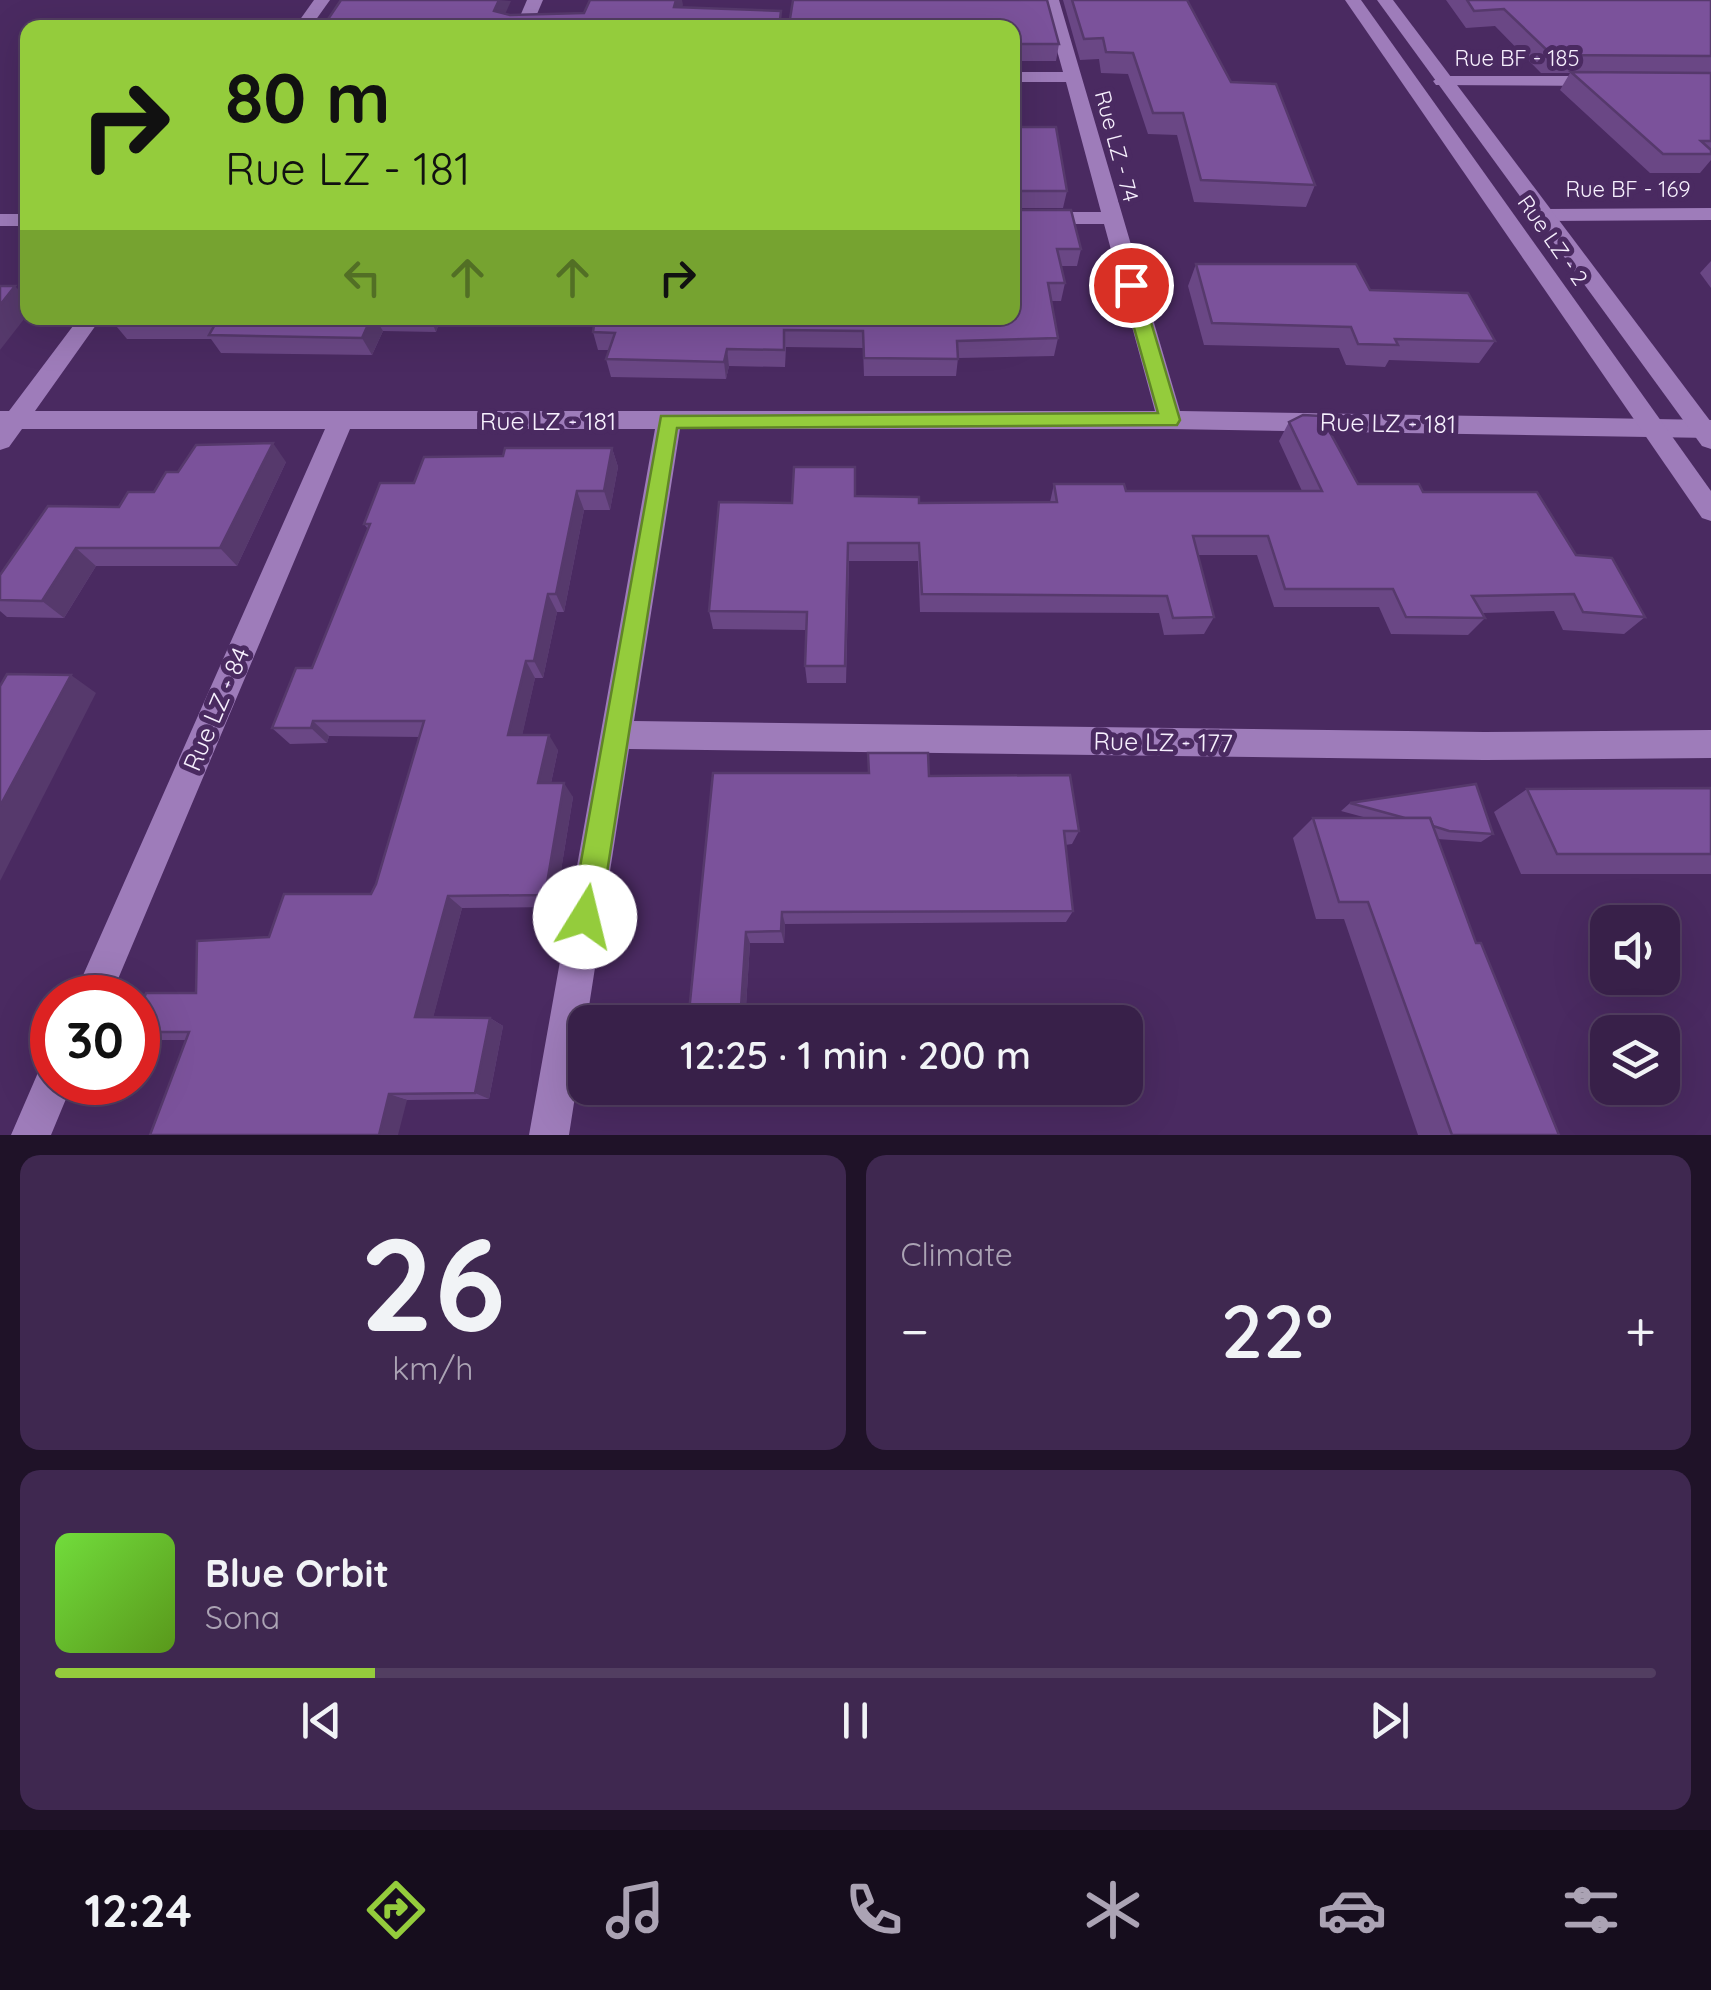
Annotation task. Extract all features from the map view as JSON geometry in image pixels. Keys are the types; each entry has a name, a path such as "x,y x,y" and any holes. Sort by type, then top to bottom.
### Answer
{"street":[{"name":"Rue LZ - 74","path":"1050,0 1170,420"},
{"name":"Rue LZ - 2","path":"1353,0 1645,427 1711,510"},
{"name":"Rue LZ - 2","path":"1385,0 1708,432"},
{"path":"1020,77 1072,76"},
{"name":"Rue BF - 185","path":"1442,81 1613,81"},
{"name":"Rue BF - 169","path":"1546,215 1711,214"},
{"path":"1020,218 1111,218"},
{"path":"0,441 8,420 84,325"},
{"name":"Rue LZ - 181","path":"8,420 1170,420 1645,427 1708,432"},
{"name":"Rue LZ - 84","path":"100,975 341,421"},
{"path":"549,1135 668,421"},
{"name":"Rue LZ - 177","path":"616,735 1484,746 1711,744"},
{"path":"31,1135 44,1105"}],"building":[{"path":"341,0 499,0 494,11 510,15 584,13 590,0 676,0 674,7 781,11 780,20 327,20"},
{"path":"793,0 1047,0 1059,44 1020,44 1020,20 790,20"},
{"path":"1072,0 1187,0 1231,82 1276,84 1315,185 1201,180 1183,113 1153,113 1133,53 1106,52 1103,38 1084,39"},
{"path":"1467,0 1711,0 1711,56 1552,55 1504,9 1474,11"},
{"path":"1571,72 1711,73 1711,141 1701,141 1711,154 1663,154"},
{"path":"1020,127 1056,127 1067,191 1020,191"},
{"path":"1020,210 1071,210 1081,249 1057,249 1065,283 1048,283 1058,338 957,341 958,359 864,358 863,331 784,330 784,350 727,349 724,362 606,359 615,333 593,332 594,325 1020,325"},
{"path":"1196,264 1356,264 1370,290 1468,293 1495,341 1395,339 1398,345 1358,344 1351,327 1212,323"},
{"path":"0,286 15,286 0,305"},
{"path":"215,325 368,325 362,338 209,335"},
{"path":"1303,415 1321,416 1358,484 1419,484 1423,492 1537,492 1576,555 1612,558 1645,617 1583,612 1574,594 1472,596 1485,618 1406,617 1393,589 1285,589 1268,536 1193,536 1214,617 1173,618 1167,596 922,594 919,543 848,543 845,666 805,666 807,612 709,611 719,502 792,503 794,467 855,467 855,496 919,497 919,503 1057,502 1054,484 1124,484 1126,491 1322,491 1289,422"},
{"path":"273,443 220,548 76,548 42,601 0,600 0,575 48,506 119,507 128,492 154,492 166,472 178,472 196,445"},
{"path":"505,448 612,448 604,491 577,491 556,594 548,594 534,661 526,661 508,735 549,735 538,783 564,783 545,895 448,896 415,1017 490,1018 475,1093 389,1094 379,1135 150,1135 189,1032 160,1032 160,993 196,993 197,941 269,937 284,894 371,894 376,884 424,721 313,721 311,728 272,728 296,668 312,668 370,524 364,524 380,483 414,483 424,457 503,456"},
{"path":"7,674 71,675 0,806 0,686"},
{"path":"868,753 928,753 929,776 1070,775 1079,831 1064,831 1073,911 782,912 781,931 746,932 741,1005 690,1005 713,773 869,773"},
{"path":"1476,784 1493,834 1449,831 1433,826 1430,818 1405,818 1350,803"},
{"path":"1711,788 1711,854 1557,854 1527,789"},
{"path":"1313,818 1430,818 1476,943 1481,943 1559,1135 1452,1135 1368,902 1339,902"}],"route":[{"path":"585,917 668,421 1170,420 1131,285"}]}
